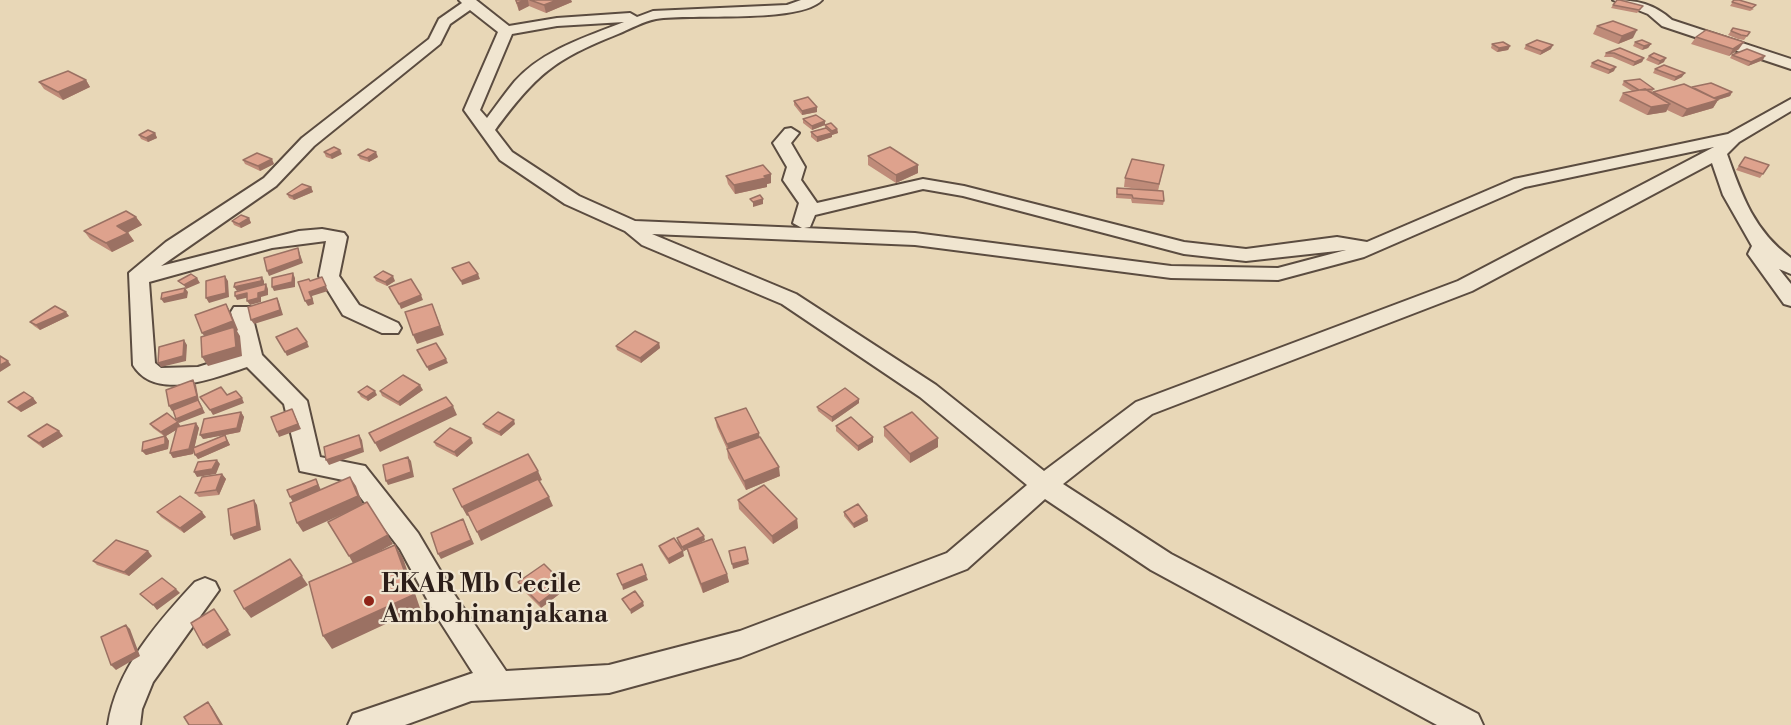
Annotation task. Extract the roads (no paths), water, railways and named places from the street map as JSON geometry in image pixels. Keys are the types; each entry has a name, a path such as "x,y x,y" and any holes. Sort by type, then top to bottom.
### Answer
{"street":[{"path":"251,357 199,375 156,376 144,364 139,273 173,246 270,182 308,142 435,40 444,22 468,1 506,31 557,22 788,9 815,0"},
{"path":"1620,0 1653,11 1667,23 1791,64"},
{"path":"487,129 521,84 545,63 578,45 653,15"},
{"path":"506,31 472,110 506,156 572,200 632,228 649,241 789,299 928,391 1044,485 1161,562 1467,725"},
{"path":"364,725 471,687 609,679 741,644 957,561 1044,485 1144,408 1464,286 1725,145 1791,104"},
{"path":"791,133 782,143 796,167 792,180 808,203 801,234"},
{"path":"632,228 915,239 1172,273 1278,274 1372,246 1520,183 1725,145"},
{"path":"1725,145 1732,195 1762,246 1791,268"},
{"path":"806,211 923,183 964,191 1184,248 1246,255 1337,243 1372,246"},
{"path":"139,278 293,238 328,233 337,237 329,276 351,310 390,328"},
{"path":"1762,246 1758,254 1791,299"},
{"path":"243,312 251,357 295,401 309,464 357,473 409,541 444,603 499,686"},
{"path":"124,725 124,712 154,653 180,618 205,590"}],"place":[{"name":"EKAR Mb Cecile Ambohinanjakana","path":"369,601"}]}
